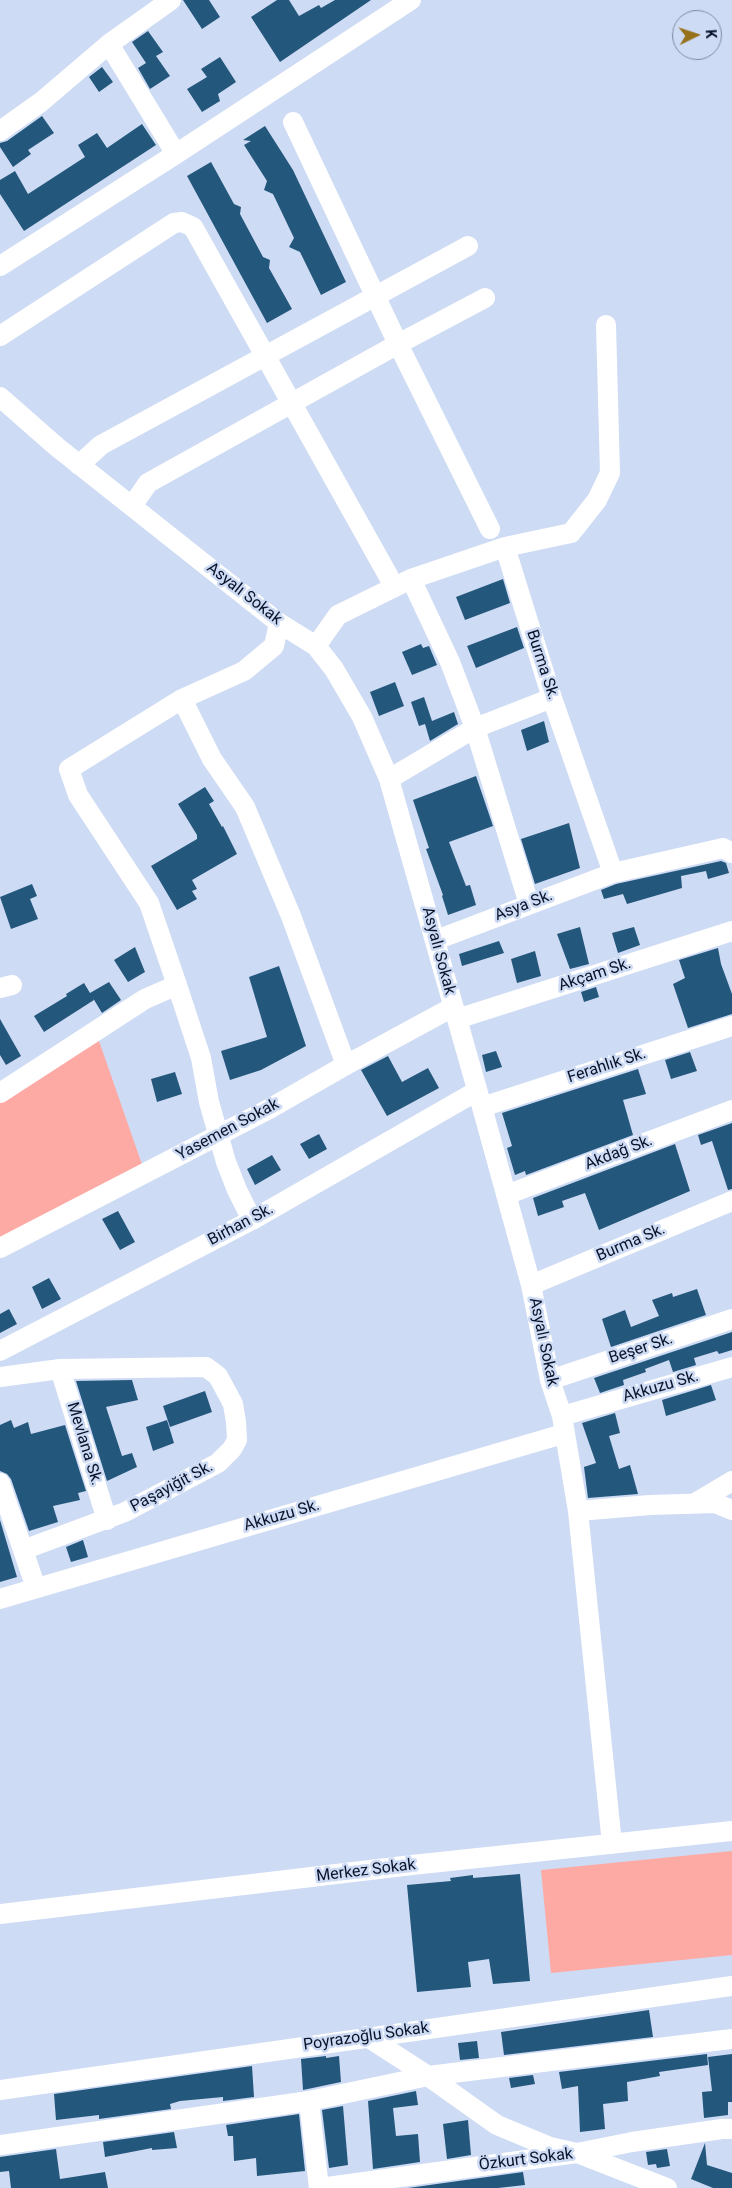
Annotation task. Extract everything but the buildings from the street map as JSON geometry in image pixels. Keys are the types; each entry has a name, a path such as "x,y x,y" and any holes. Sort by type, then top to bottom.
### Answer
{"street":[{"path":"0,131 41,102 109,44 171,0"},
{"path":"0,266 176,154 411,0"},
{"path":"109,44 176,154"},
{"path":"293,122 398,344 490,529"},
{"path":"0,336 174,223 182,222 193,227 388,577"},
{"path":"79,465 101,445 468,246"},
{"path":"132,506 148,483 292,402 486,298"},
{"path":"316,646 338,615 411,579 505,546 571,533 597,500 610,473 606,325"},
{"name":"Asyalı Sokak","path":"0,397 79,465 279,623 316,646 334,669 362,717 389,780 436,940 531,1284 550,1380 563,1425 578,1511 612,1844"},
{"name":"Burma Sk.","path":"505,546 552,698 613,873"},
{"path":"411,579 450,662 475,728 529,904"},
{"path":"252,1220 232,1176 209,1102 201,1058 149,903 78,795 69,769 182,699 244,671 274,646 279,623"},
{"path":"389,780 475,728 552,698"},
{"path":"182,699 212,759 245,807 288,908 346,1065"},
{"path":"613,873 723,848 732,853"},
{"name":"Asya Sk.","path":"436,940 613,873"},
{"name":"Akçam Sk.","path":"455,1013 732,931"},
{"path":"0,1094 146,999 177,985"},
{"name":"Yasemen Sokak","path":"0,1248 269,1109 346,1065 455,1013"},
{"name":"Ferahlık Sk.","path":"480,1099 732,1026"},
{"name":"Birhan Sk.","path":"0,1352 480,1099"},
{"name":"Akdağ Sk.","path":"506,1196 732,1110"},
{"name":"Burma Sk.","path":"531,1284 732,1201"},
{"name":"Beşer Sk.","path":"550,1380 732,1319"},
{"name":"Akkuzu Sk.","path":"0,1599 563,1425 732,1366"},
{"name":"Paşayiğit Sk.","path":"0,1377 60,1368 206,1367 218,1376 233,1404 237,1440 232,1449 218,1463 125,1512 23,1550"},
{"name":"Mevlana Sk.","path":"60,1368 107,1520"},
{"path":"694,1503 732,1481"},
{"path":"0,1484 36,1588"},
{"path":"578,1511 694,1503 715,1503 732,1510"},
{"name":"Merkez Sokak","path":"0,1914 732,1831"},
{"name":"Poyrazoğlu Sokak","path":"0,2090 366,2036 732,1986"},
{"path":"366,2036 428,2076 497,2125 550,2147 577,2153 667,2188"},
{"path":"0,2145 309,2101 428,2076 732,2040"},
{"path":"309,2101 319,2188"},
{"name":"Özkurt Sokak","path":"319,2188 577,2153 632,2142 722,2129 732,2130"}],"shaded area":[{"path":"99,1041 145,1173 0,1248 0,1096"},
{"path":"732,1851 732,1955 551,1973 541,1870"}]}
